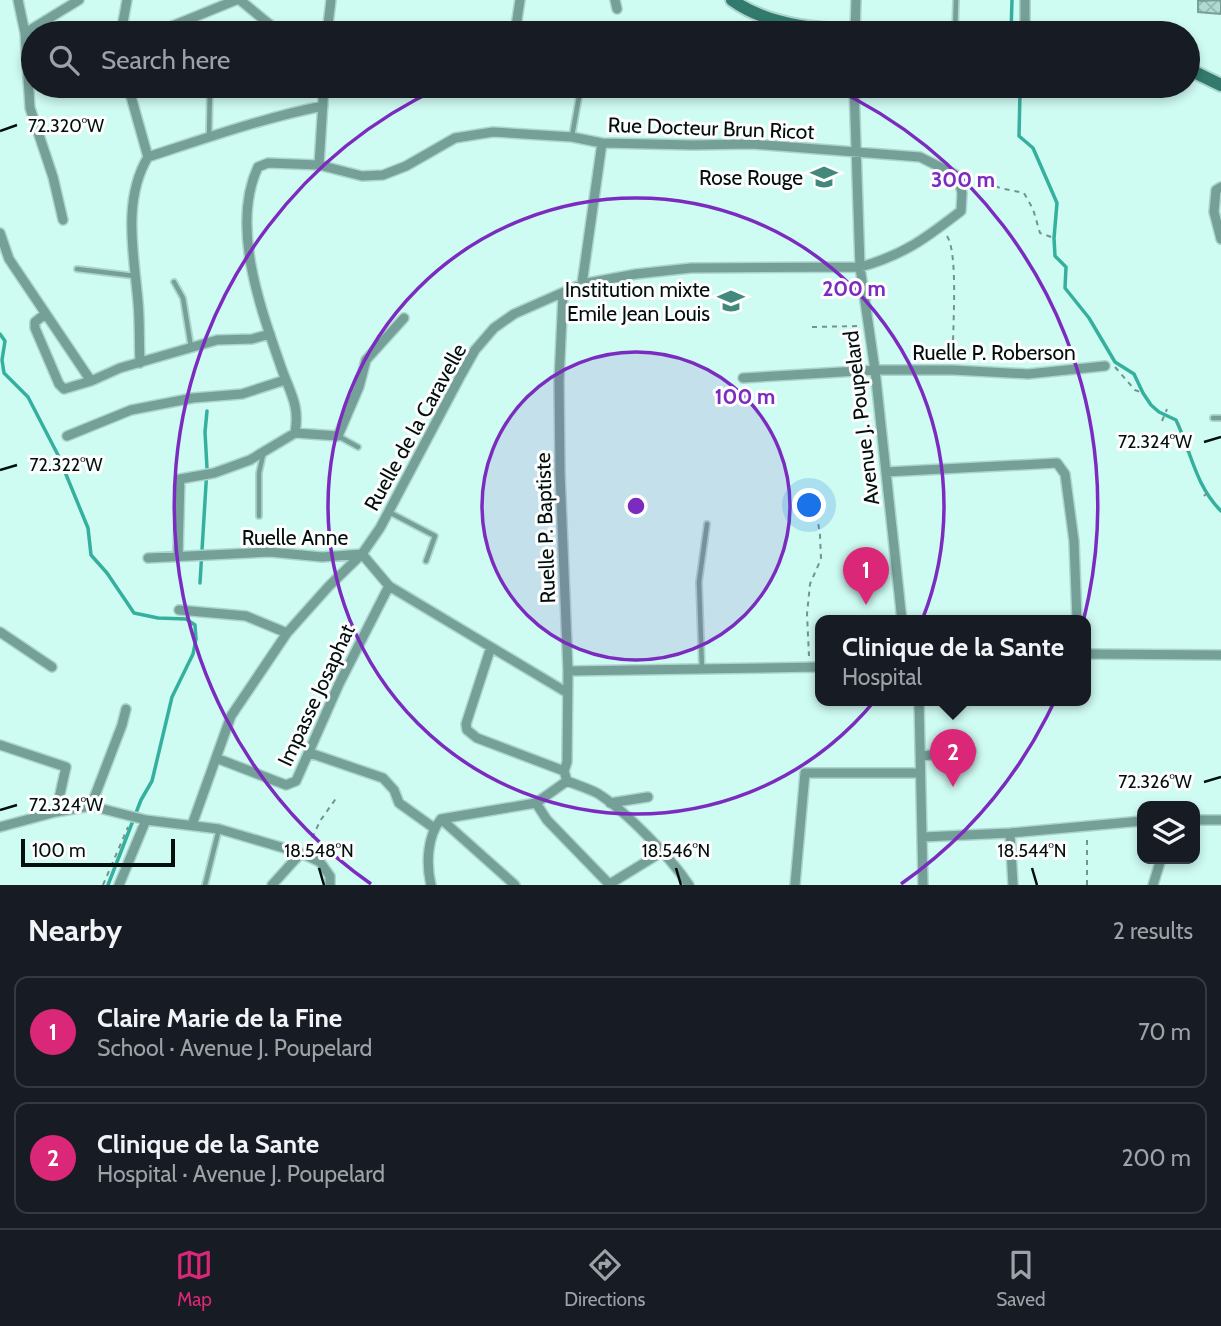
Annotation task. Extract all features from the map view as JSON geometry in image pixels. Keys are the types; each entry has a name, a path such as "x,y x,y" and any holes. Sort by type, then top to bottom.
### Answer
{"main road":[{"path":"732,0 749,12 774,21"},
{"path":"1200,75 1221,85"}],"street":[{"path":"18,0 22,21"},
{"path":"45,21 79,0"},
{"path":"123,21 127,0"},
{"path":"185,21 238,0 265,21"},
{"path":"328,21 331,0"},
{"path":"517,21 520,0"},
{"path":"855,21 856,0"},
{"path":"1025,0 1025,21"},
{"path":"29,98 63,220"},
{"path":"131,98 148,158"},
{"path":"319,165 323,98"},
{"name":"Avenue J. Poupelard","path":"854,98 860,267 875,370 901,615"},
{"path":"139,363 132,207 138,174 148,158 281,114 323,106"},
{"name":"Rue Docteur Brun Ricot","path":"295,433 298,416 294,397 285,380 270,334 250,255 247,222 255,175 258,167 268,163 319,165 362,177 383,175 406,166 455,138 492,132 572,137 602,142 752,144 920,157 958,176"},
{"path":"582,284 602,142"},
{"path":"860,267 887,260 919,243 961,211 962,193 958,176"},
{"path":"1221,187 1216,190 1214,212 1221,239"},
{"path":"0,233 9,259 91,381"},
{"name":"Ruelle de la Caravelle","path":"192,825 231,716 287,633 328,586 362,554 388,512 475,351 494,328 514,314 582,284 636,274 691,268 860,267"},
{"name":"Ruelle P. Baptiste","path":"563,293 559,381 568,671 566,782"},
{"path":"45,313 35,322 35,328 60,386 67,390 139,363 217,340 252,340 270,334"},
{"path":"178,556 180,479 214,473 250,460 295,433 338,436 359,387 366,360 404,318"},
{"name":"Ruelle P. Roberson","path":"743,378 875,370 1028,374 1105,366"},
{"path":"67,436 131,410 193,398 242,394 285,380"},
{"path":"886,472 1056,463 1065,474 1074,541 1077,615"},
{"name":"Ruelle Anne","path":"148,558 270,552 322,556 362,554 389,586 566,692"},
{"name":"Impasse Josaphat","path":"216,758 286,785 296,781 339,684 389,586"},
{"path":"179,610 246,616 287,633"},
{"path":"0,632 52,667"},
{"path":"491,647 466,724 467,730 477,738 565,767"},
{"path":"1091,654 1221,655"},
{"path":"568,671 815,668"},
{"path":"919,706 923,885"},
{"path":"91,806 126,709"},
{"path":"0,744 66,767 56,812"},
{"path":"920,756 971,751"},
{"path":"310,753 383,778 394,790 399,803 434,828"},
{"path":"795,885 805,774 920,773"},
{"path":"431,885 429,853 434,828 440,819 536,803 566,782 589,789 610,803 662,852 688,885"},
{"path":"610,803 648,797"},
{"path":"536,803 547,820 609,885 662,852"},
{"path":"0,827 91,806 139,818 219,829 303,853 320,862 330,876 330,885"},
{"path":"119,885 139,818"},
{"path":"440,819 514,885"},
{"path":"1200,820 1221,820"},
{"path":"923,837 1010,833 1137,821"},
{"path":"1010,833 1013,885"},
{"path":"272,885 303,853"},
{"path":"1153,885 1159,864"}],"lane":[{"path":"955,21 956,0"},
{"path":"209,137 210,98"},
{"path":"572,137 579,98"},
{"path":"77,269 136,276"},
{"path":"174,282 183,298 191,348"},
{"path":"1213,418 1221,418"},
{"path":"338,436 358,447"},
{"path":"259,516 259,473 263,453"},
{"path":"388,512 435,536 426,561"},
{"path":"702,670 699,582 707,524"},
{"path":"205,885 219,829"}],"path":[{"path":"958,176 983,185 986,182 1024,193 1033,209 1040,233 1054,238"},
{"path":"941,227 950,241 952,264 953,370"},
{"path":"812,327 868,326"},
{"name":"Ruelle P. Roberson","path":"1105,366 1113,365 1135,390 1143,393"},
{"path":"1162,421 1167,409"},
{"path":"1186,451 1191,449"},
{"path":"1204,496 1208,492"},
{"path":"798,497 816,502 820,535 821,559 810,584 807,614 815,668"},
{"path":"303,853 337,797"},
{"path":"103,885 139,818"},
{"path":"1087,825 1087,885"}],"building":[{"path":"1221,0 1221,14 1198,12 1198,1"}],"waterway":[{"path":"1011,21 1012,0"},
{"path":"1020,98 1019,136 1033,148 1057,203 1055,256 1066,267 1065,288 1089,318 1115,362 1134,374 1151,405 1176,420 1199,479 1221,511"},
{"path":"0,334 5,341 2,360 4,373 28,397 58,455 88,528 91,555 107,573 134,613 158,618 186,619 195,625 193,654 172,697 152,781 141,800 108,885"},
{"path":"200,583 207,468 207,411"}],"place":[{"name":"Rose Rouge","path":"824,177"},
{"name":"Institution mixte Emile Jean Louis","path":"731,301"},
{"name":"Claire Marie de la Fine","path":"866,605"},
{"name":"Clinique de la Sante","path":"953,787"}]}
